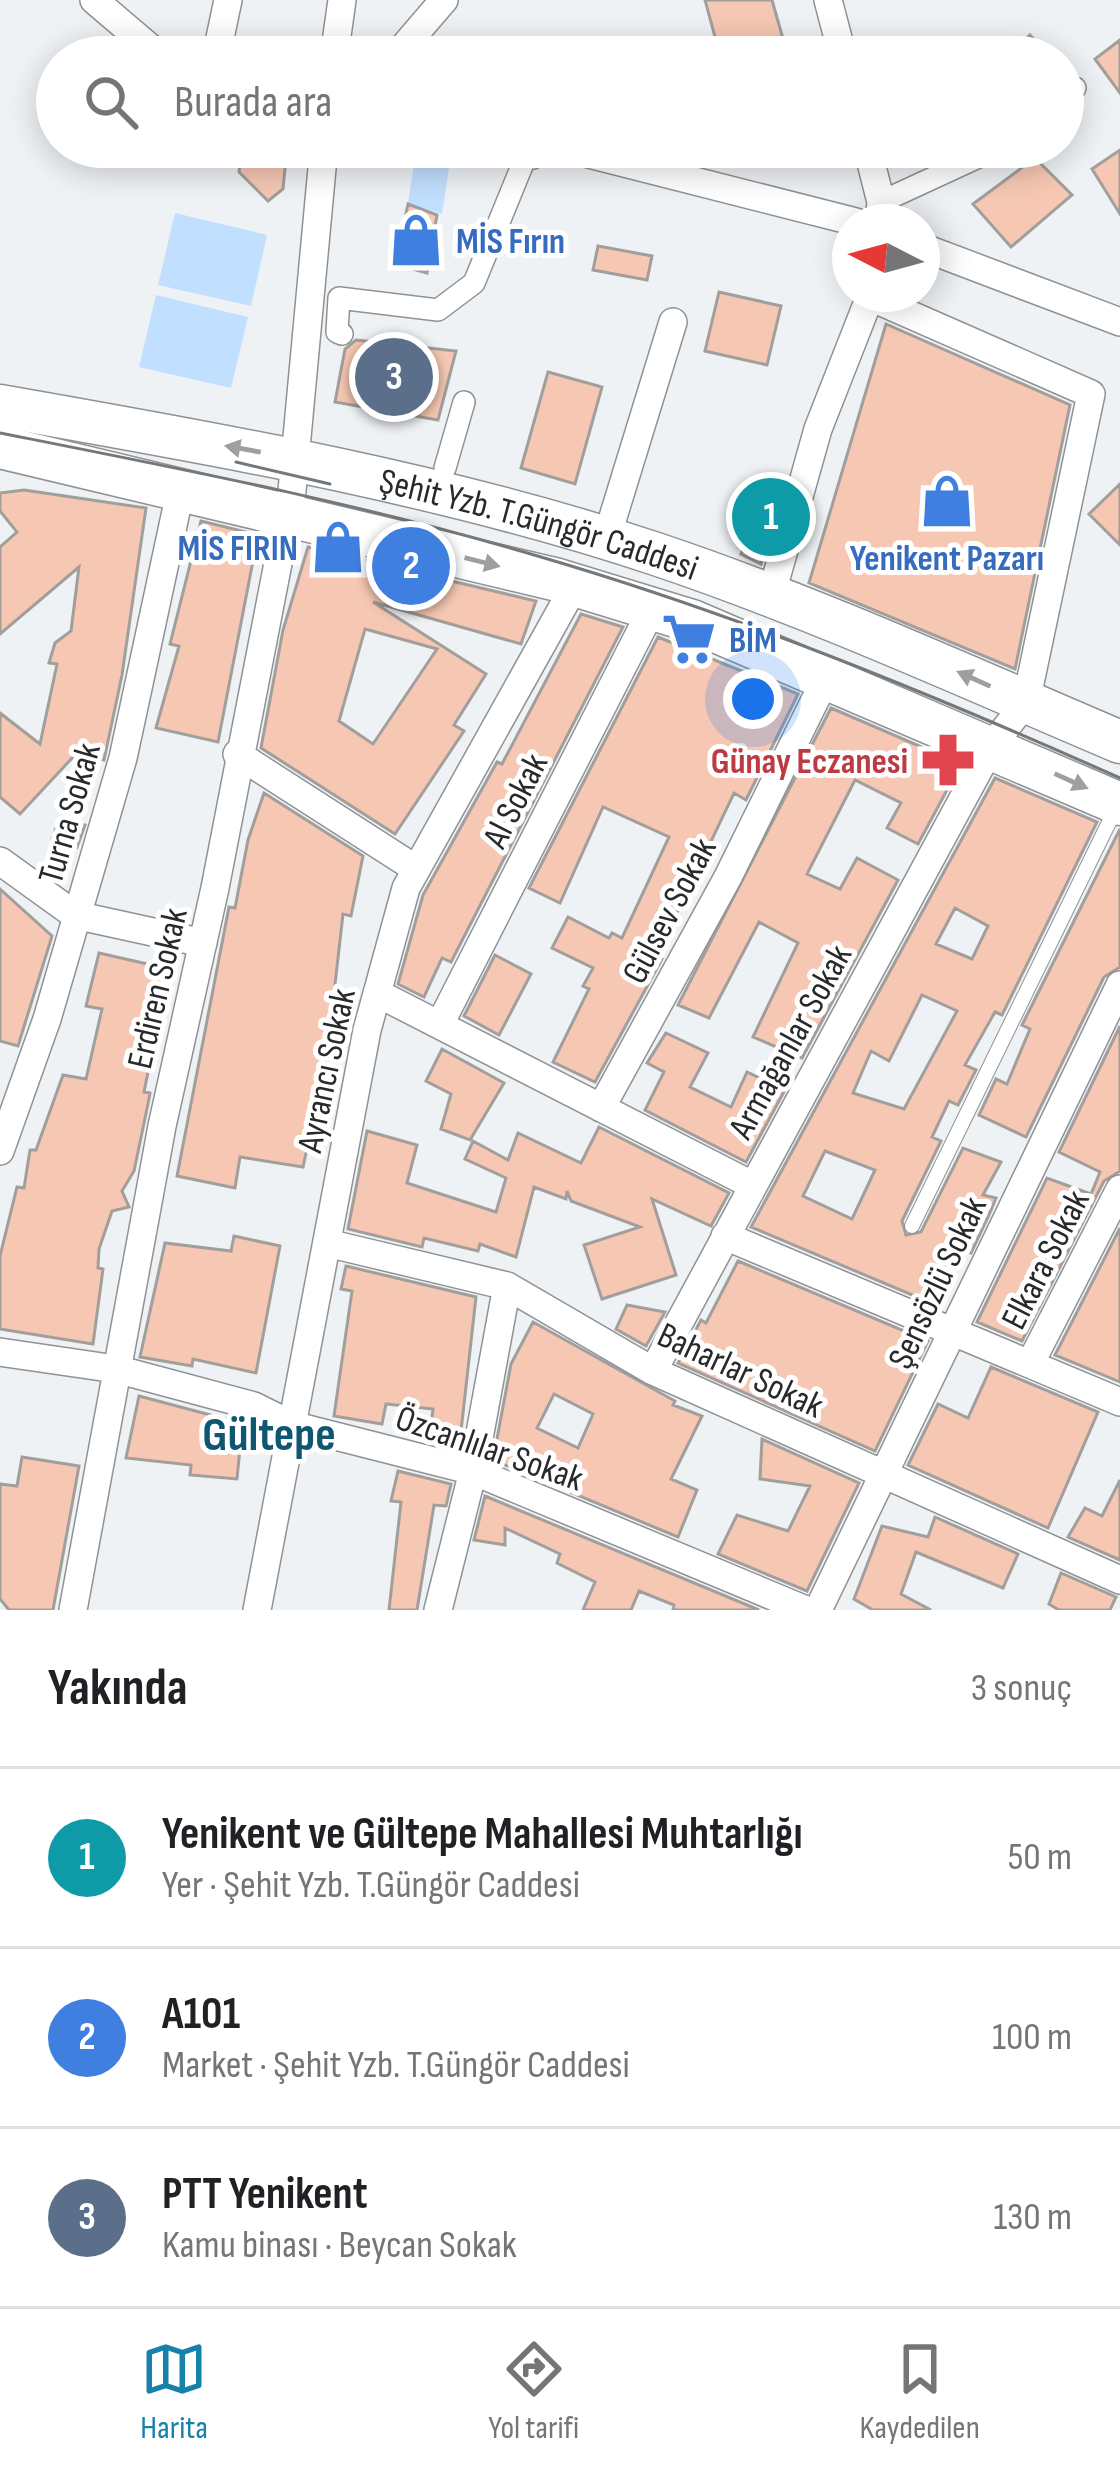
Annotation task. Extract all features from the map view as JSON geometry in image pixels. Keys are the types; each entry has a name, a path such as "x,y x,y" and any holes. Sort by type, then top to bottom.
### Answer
{"main road":[{"name":"Şehit Yzb. T.Güngör Caddesi","path":"0,406 296,458 606,540 770,596 1120,742"},
{"name":"Şehit Yzb. T.Güngör Caddesi","path":"0,447 575,585 652,609 1119,803"}],"street":[{"path":"94,0 136,36"},
{"path":"220,36 228,0"},
{"path":"337,36 342,0"},
{"path":"413,36 444,0"},
{"path":"828,0 837,36"},
{"name":"Erdiren Sokak","path":"73,1610 161,1126 203,943 287,514 322,168"},
{"path":"342,334 337,332 339,298 437,310 474,283 521,168"},
{"path":"644,168 832,216"},
{"path":"871,168 878,204"},
{"path":"895,204 961,168"},
{"path":"940,255 1120,322"},
{"path":"770,596 818,429 864,312"},
{"path":"906,312 1091,394 1026,702"},
{"path":"606,540 673,322"},
{"path":"445,468 455,416 464,402"},
{"name":"Turna Sokak","path":"0,1151 47,1019 123,758 181,488"},
{"name":"Ayrancı Sokak","path":"256,1610 377,992 413,867 575,585"},
{"name":"Al Sokak","path":"440,1024 652,609"},
{"name":"Gülsev Sokak","path":"601,1108 728,877 825,680"},
{"name":"Armağanlar Sokak","path":"653,1371 991,747 1026,702"},
{"path":"237,754 413,867"},
{"path":"0,861 75,915 203,943"},
{"name":"Şensözlü Sokak","path":"818,1610 1120,986"},
{"path":"377,992 752,1186"},
{"name":"Elkara Sokak","path":"1031,1362 1120,1189"},
{"path":"725,1236 955,1328 1120,1402"},
{"name":"Baharlar Sokak","path":"327,1243 507,1286 653,1371 1120,1580"},
{"path":"438,1610 473,1472 507,1286"},
{"name":"Özcanlılar Sokak","path":"0,1352 116,1369 254,1406 292,1424 473,1472 806,1610"}],"lane":[{"path":"912,1226 1119,803"}],"shaded area":[{"path":"413,168 449,168 442,214 408,203"},
{"path":"175,213 267,235 251,306 158,285"},
{"path":"156,295 248,317 231,388 139,367"}],"building":[{"path":"705,0 772,0 782,36 715,36"},
{"path":"1120,40 1120,93 1095,59"},
{"path":"1120,150 1120,214 1092,169"},
{"path":"240,168 285,168 283,189 268,201"},
{"path":"1022,168 1045,168 1072,195 1011,247 973,204"},
{"name":"MİS Fırın","path":"408,204 437,215 427,273 395,264"},
{"path":"598,246 652,256 647,280 593,270"},
{"path":"719,292 781,306 767,365 705,351"},
{"name":"Yenikent Pazarı","path":"886,324 1070,405 1015,669 809,583"},
{"path":"356,340 456,351 438,420 335,402 345,349"},
{"path":"548,372 602,387 575,484 521,468"},
{"path":"1120,484 1120,545 1089,514"},
{"path":"24,490 146,508 122,675 104,760 82,755 87,742 20,814 0,797 0,713 40,744 57,664 49,663 55,643 71,631 79,567 0,634 0,547 17,532 0,511 0,493"},
{"path":"770,491 781,496 761,564 741,554"},
{"path":"201,521 258,535 218,742 156,728 179,646 170,644"},
{"path":"308,547 536,601 521,644 373,602 486,674 454,725 464,731 395,834 261,748 283,630","holes":["365,629 437,649 373,744 339,721"]},
{"path":"581,614 623,627 451,962 442,958 424,997 398,984 423,895 497,762 502,764"},
{"path":"658,637 798,694 746,800 734,793 673,921 651,953 662,959 595,1082 553,1062 589,989 583,986 593,968 552,948 568,917 609,938 612,933 622,938 669,837 603,807 560,903 529,888"},
{"path":"831,708 961,764 918,844 887,828 901,803 855,780 807,874 840,889 857,858 898,880 802,1058 753,1037 798,943 759,922 709,1018 678,1005"},
{"path":"995,778 1097,822 1002,1015 995,1012 965,1065 976,1070 958,1105 949,1101 932,1137 941,1141 902,1221 906,1235 921,1232 963,1148 1001,1162 983,1195 996,1198 989,1215 971,1253 962,1249 936,1305 751,1227","holes":["955,908 988,926 972,959 936,944","922,995 957,1011 904,1109 853,1093 871,1051 889,1061","825,1151 875,1170 852,1219 803,1196"]},
{"path":"264,793 363,856 351,916 343,914 327,1055 303,1167 240,1157 235,1188 177,1176 229,907 235,908 248,840"},
{"path":"60,818 85,825 77,847 52,838"},
{"path":"1120,829 1120,967 1104,977 1026,1137 979,1115 996,1079 1007,1084 1030,1029 1022,1025"},
{"path":"0,889 52,936 18,1046 0,1041"},
{"path":"99,953 169,969 144,1092 150,1093 134,1171 122,1191 129,1207 112,1211 99,1249 98,1268 103,1269 93,1344 0,1329 0,1256 17,1187 24,1188 30,1150 36,1150 63,1075 86,1079 102,1009 86,1006"},
{"path":"495,955 531,974 499,1035 464,1016"},
{"path":"1120,1026 1120,1171 1104,1181 1022,1341 977,1322 1047,1178 1091,1194 1100,1172 1059,1152"},
{"path":"666,1033 708,1053 690,1087 731,1107 747,1072 785,1090 746,1162 645,1110 664,1072 647,1063"},
{"path":"442,1049 504,1083 470,1140 441,1129 451,1094 426,1081"},
{"path":"599,1127 729,1193 711,1226 652,1199 676,1275 602,1299 584,1245 640,1227 571,1201 567,1191 566,1199 534,1187 516,1257 480,1244 478,1251 424,1238 422,1247 348,1229 367,1131 417,1145 407,1183 496,1212 506,1178 465,1159 473,1141 508,1160 518,1133 581,1163"},
{"path":"1120,1228 1120,1382 1055,1355"},
{"path":"234,1236 280,1246 256,1373 193,1359 192,1366 140,1357 165,1243 231,1251"},
{"path":"738,1261 928,1341 875,1451 678,1363 701,1320 706,1323"},
{"path":"346,1266 476,1297 459,1449 429,1441 433,1409 386,1404 382,1424 334,1416 352,1291 341,1289"},
{"path":"627,1305 665,1312 646,1346 616,1329"},
{"path":"533,1322 675,1401 673,1405 702,1416 671,1479 697,1490 678,1537 493,1460 511,1364","holes":["554,1394 593,1414 578,1448 537,1428"]},
{"path":"991,1367 1098,1412 1048,1528 908,1465 938,1404 968,1418"},
{"path":"139,1396 256,1427 253,1450 240,1448 237,1479 190,1475 191,1465 126,1458"},
{"path":"762,1439 859,1483 807,1591 718,1554 737,1515 788,1531 810,1486 760,1479"},
{"path":"22,1457 79,1466 53,1610 9,1610 0,1599 0,1484 17,1486"},
{"path":"398,1471 451,1484 446,1506 434,1505 417,1610 389,1610 401,1502 391,1501"},
{"path":"1120,1480 1120,1560 1068,1537 1085,1508 1102,1516"},
{"path":"485,1496 759,1610 673,1610 674,1605 639,1591 631,1610 583,1610 595,1582 557,1563 560,1554 505,1528 505,1545 474,1540"},
{"path":"935,1517 1018,1554 1003,1588 916,1552 901,1594 931,1610 873,1610 854,1599 882,1526 928,1537"},
{"path":"1061,1573 1116,1597 1110,1610 1059,1610 1049,1604"}],"tram line":[{"path":"0,433 340,504 615,580 834,658 1120,778"},
{"path":"236,462 330,484"}],"place":[{"name":"MİS Fırın","path":"416,240"},
{"name":"PTT Yenikent","path":"394,377"},
{"name":"Yenikent Pazarı","path":"947,501"},
{"name":"Yenikent ve Gültepe Mahallesi Muhtarlığı","path":"771,517"},
{"name":"MİS FIRIN","path":"338,547"},
{"name":"A101","path":"411,566"},
{"name":"BİM","path":"689,639"},
{"name":"Günay Eczanesi","path":"948,760"}],"district":[{"name":"Gültepe","path":"269,1433"}]}
